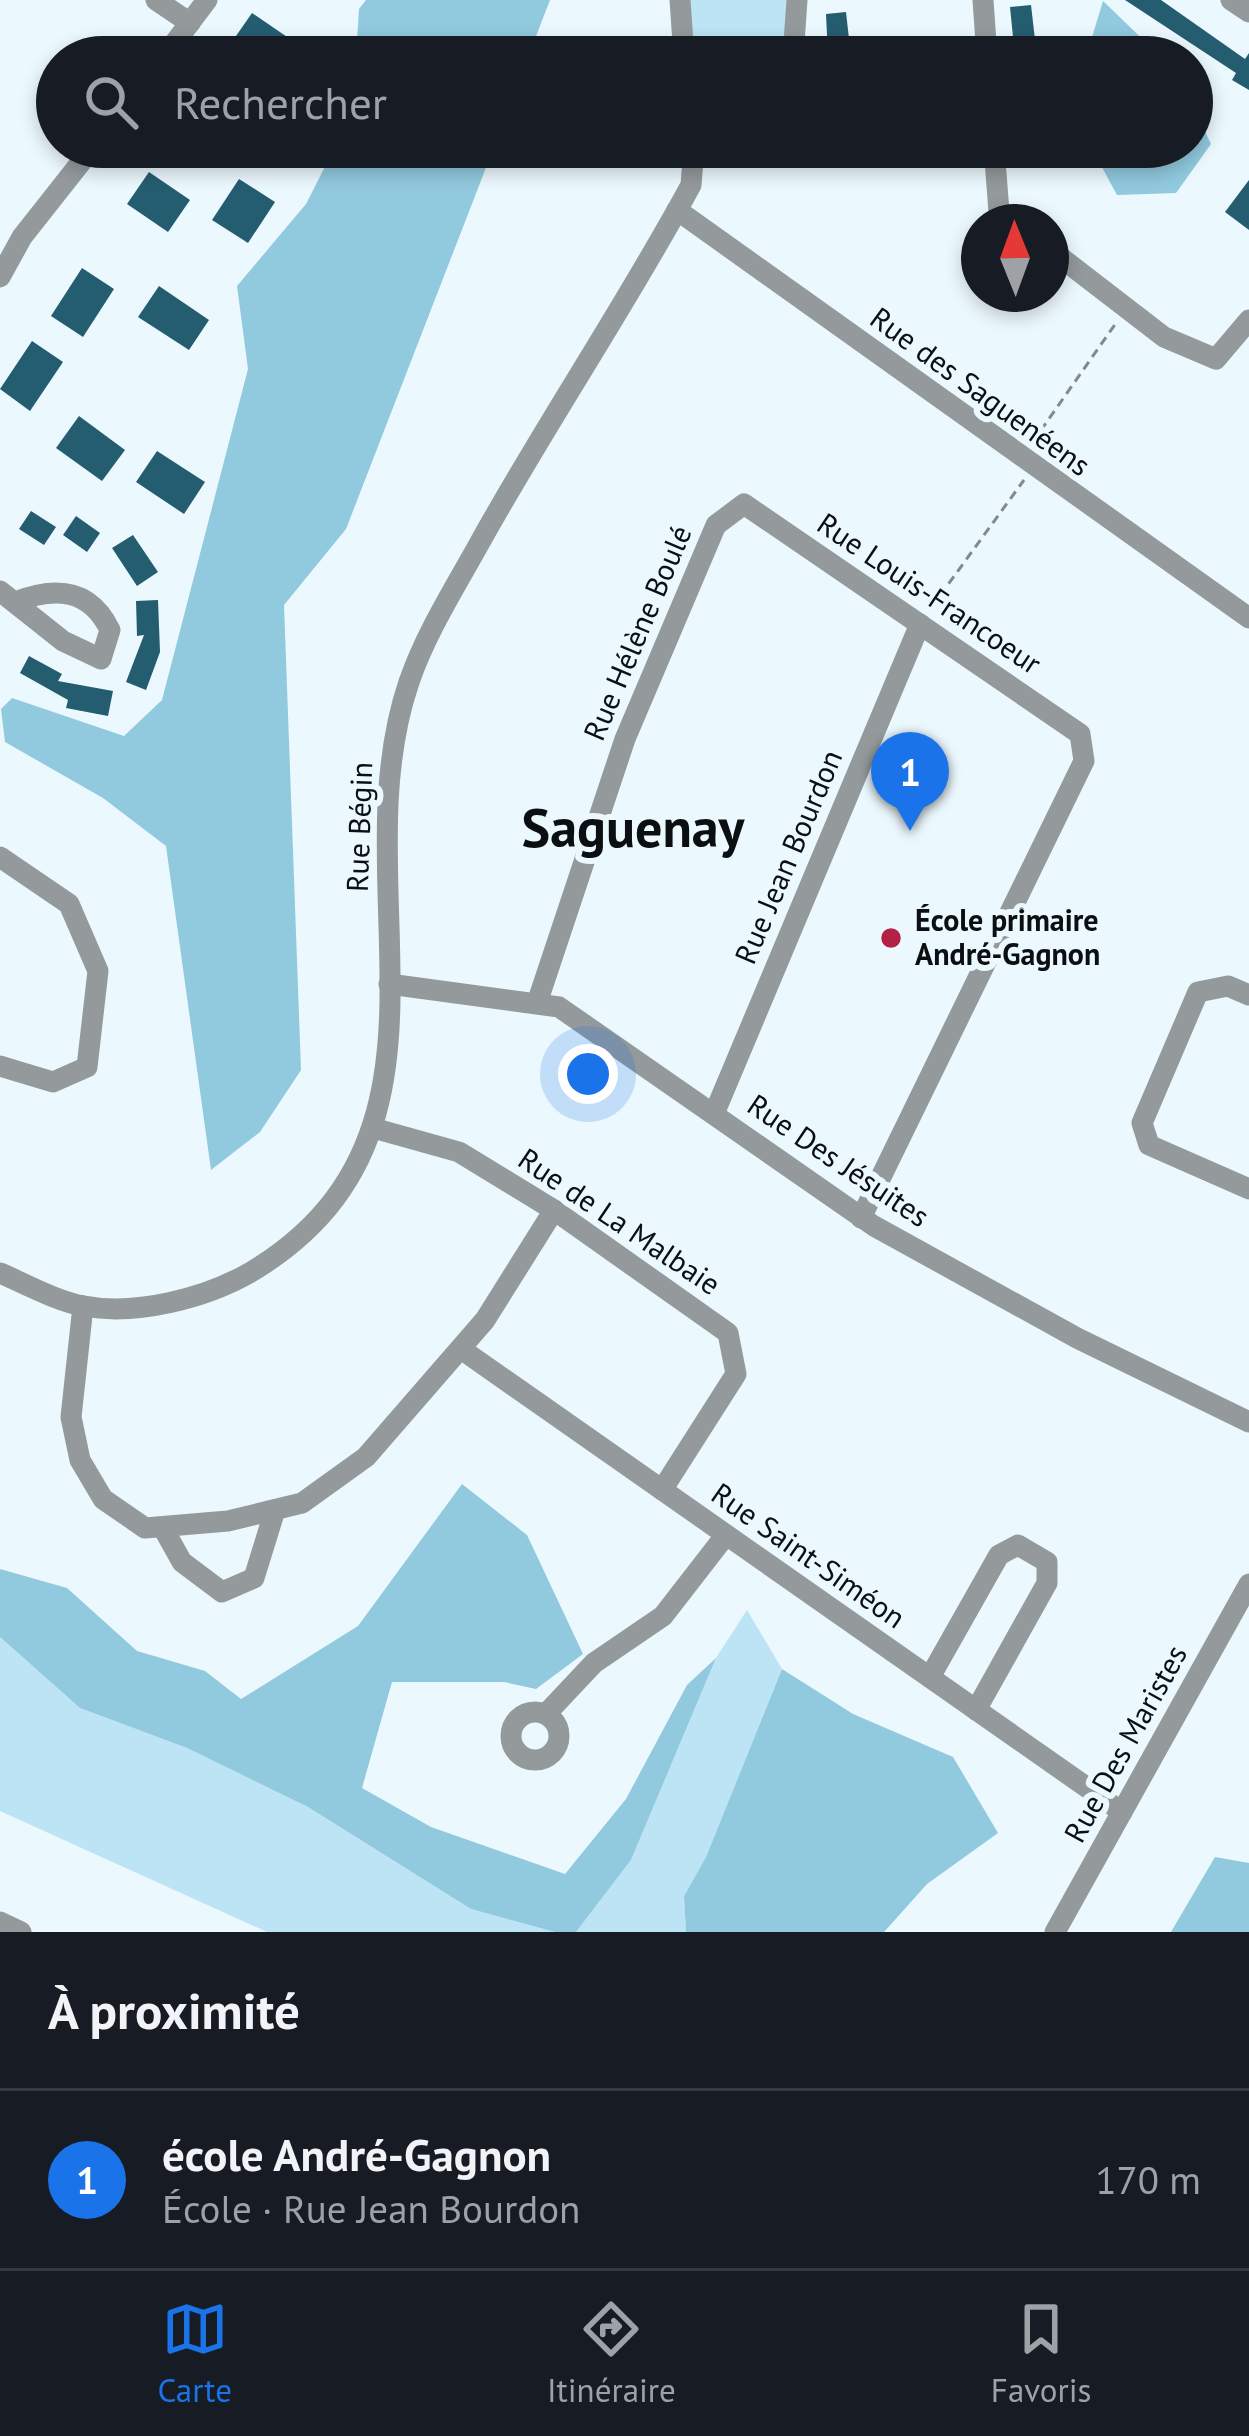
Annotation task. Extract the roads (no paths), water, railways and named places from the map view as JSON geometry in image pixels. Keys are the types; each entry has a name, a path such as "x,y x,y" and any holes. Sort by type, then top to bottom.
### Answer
{"street":[{"path":"156,0 190,23"},
{"path":"180,36 207,0"},
{"path":"680,0 683,36"},
{"path":"794,36 796,0"},
{"path":"983,0 986,36"},
{"path":"1231,0 1249,12"},
{"path":"0,278 22,237 76,168"},
{"name":"Rue Bégin","path":"0,1273 83,1306 126,1308 171,1301 236,1280 294,1246 344,1187 373,1127 391,1059 387,861 394,742 410,681 492,521 691,185 692,168"},
{"path":"996,168 998,204"},
{"path":"691,185 722,242"},
{"name":"Rue des Saguenéens","path":"677,210 1249,618"},
{"path":"1069,264 1165,337 1216,359 1249,320"},
{"name":"Rue Louis-Francoeur","path":"744,504 1080,734 1084,761 861,1218"},
{"name":"Rue Hélène Boulé","path":"537,1003 625,739 716,525 744,504"},
{"name":"Rue Jean Bourdon","path":"714,1114 920,624"},
{"path":"0,857 69,904 98,971 87,1066 53,1082 0,1066"},
{"name":"Rue Des Jésuites","path":"389,983 559,1006 861,1218 1077,1338 1249,1422"},
{"path":"1249,995 1228,986 1198,992 1142,1124 1149,1144 1249,1189"},
{"name":"Rue de La Malbaie","path":"373,1127 459,1152 554,1210 728,1333 736,1374 662,1490"},
{"path":"83,1306 71,1417 80,1460 103,1499 145,1528 275,1510 302,1503 366,1456 460,1349 554,1210"},
{"name":"Rue Saint-Siméon","path":"460,1349 1122,1812"},
{"path":"163,1528 182,1562 222,1592 254,1578 275,1510"},
{"path":"546,1714 594,1663 663,1616 725,1535"},
{"path":"930,1677 1000,1555 1018,1545 1047,1562 1047,1583 976,1710"},
{"name":"Rue Des Maristes","path":"1055,1932 1249,1585"}],"place":[{"name":"école André-Gagnon","path":"910,831"},
{"name":"École primaire André-Gagnon","path":"891,938"}],"district":[{"name":"Saguenay","path":"633,828"}]}
